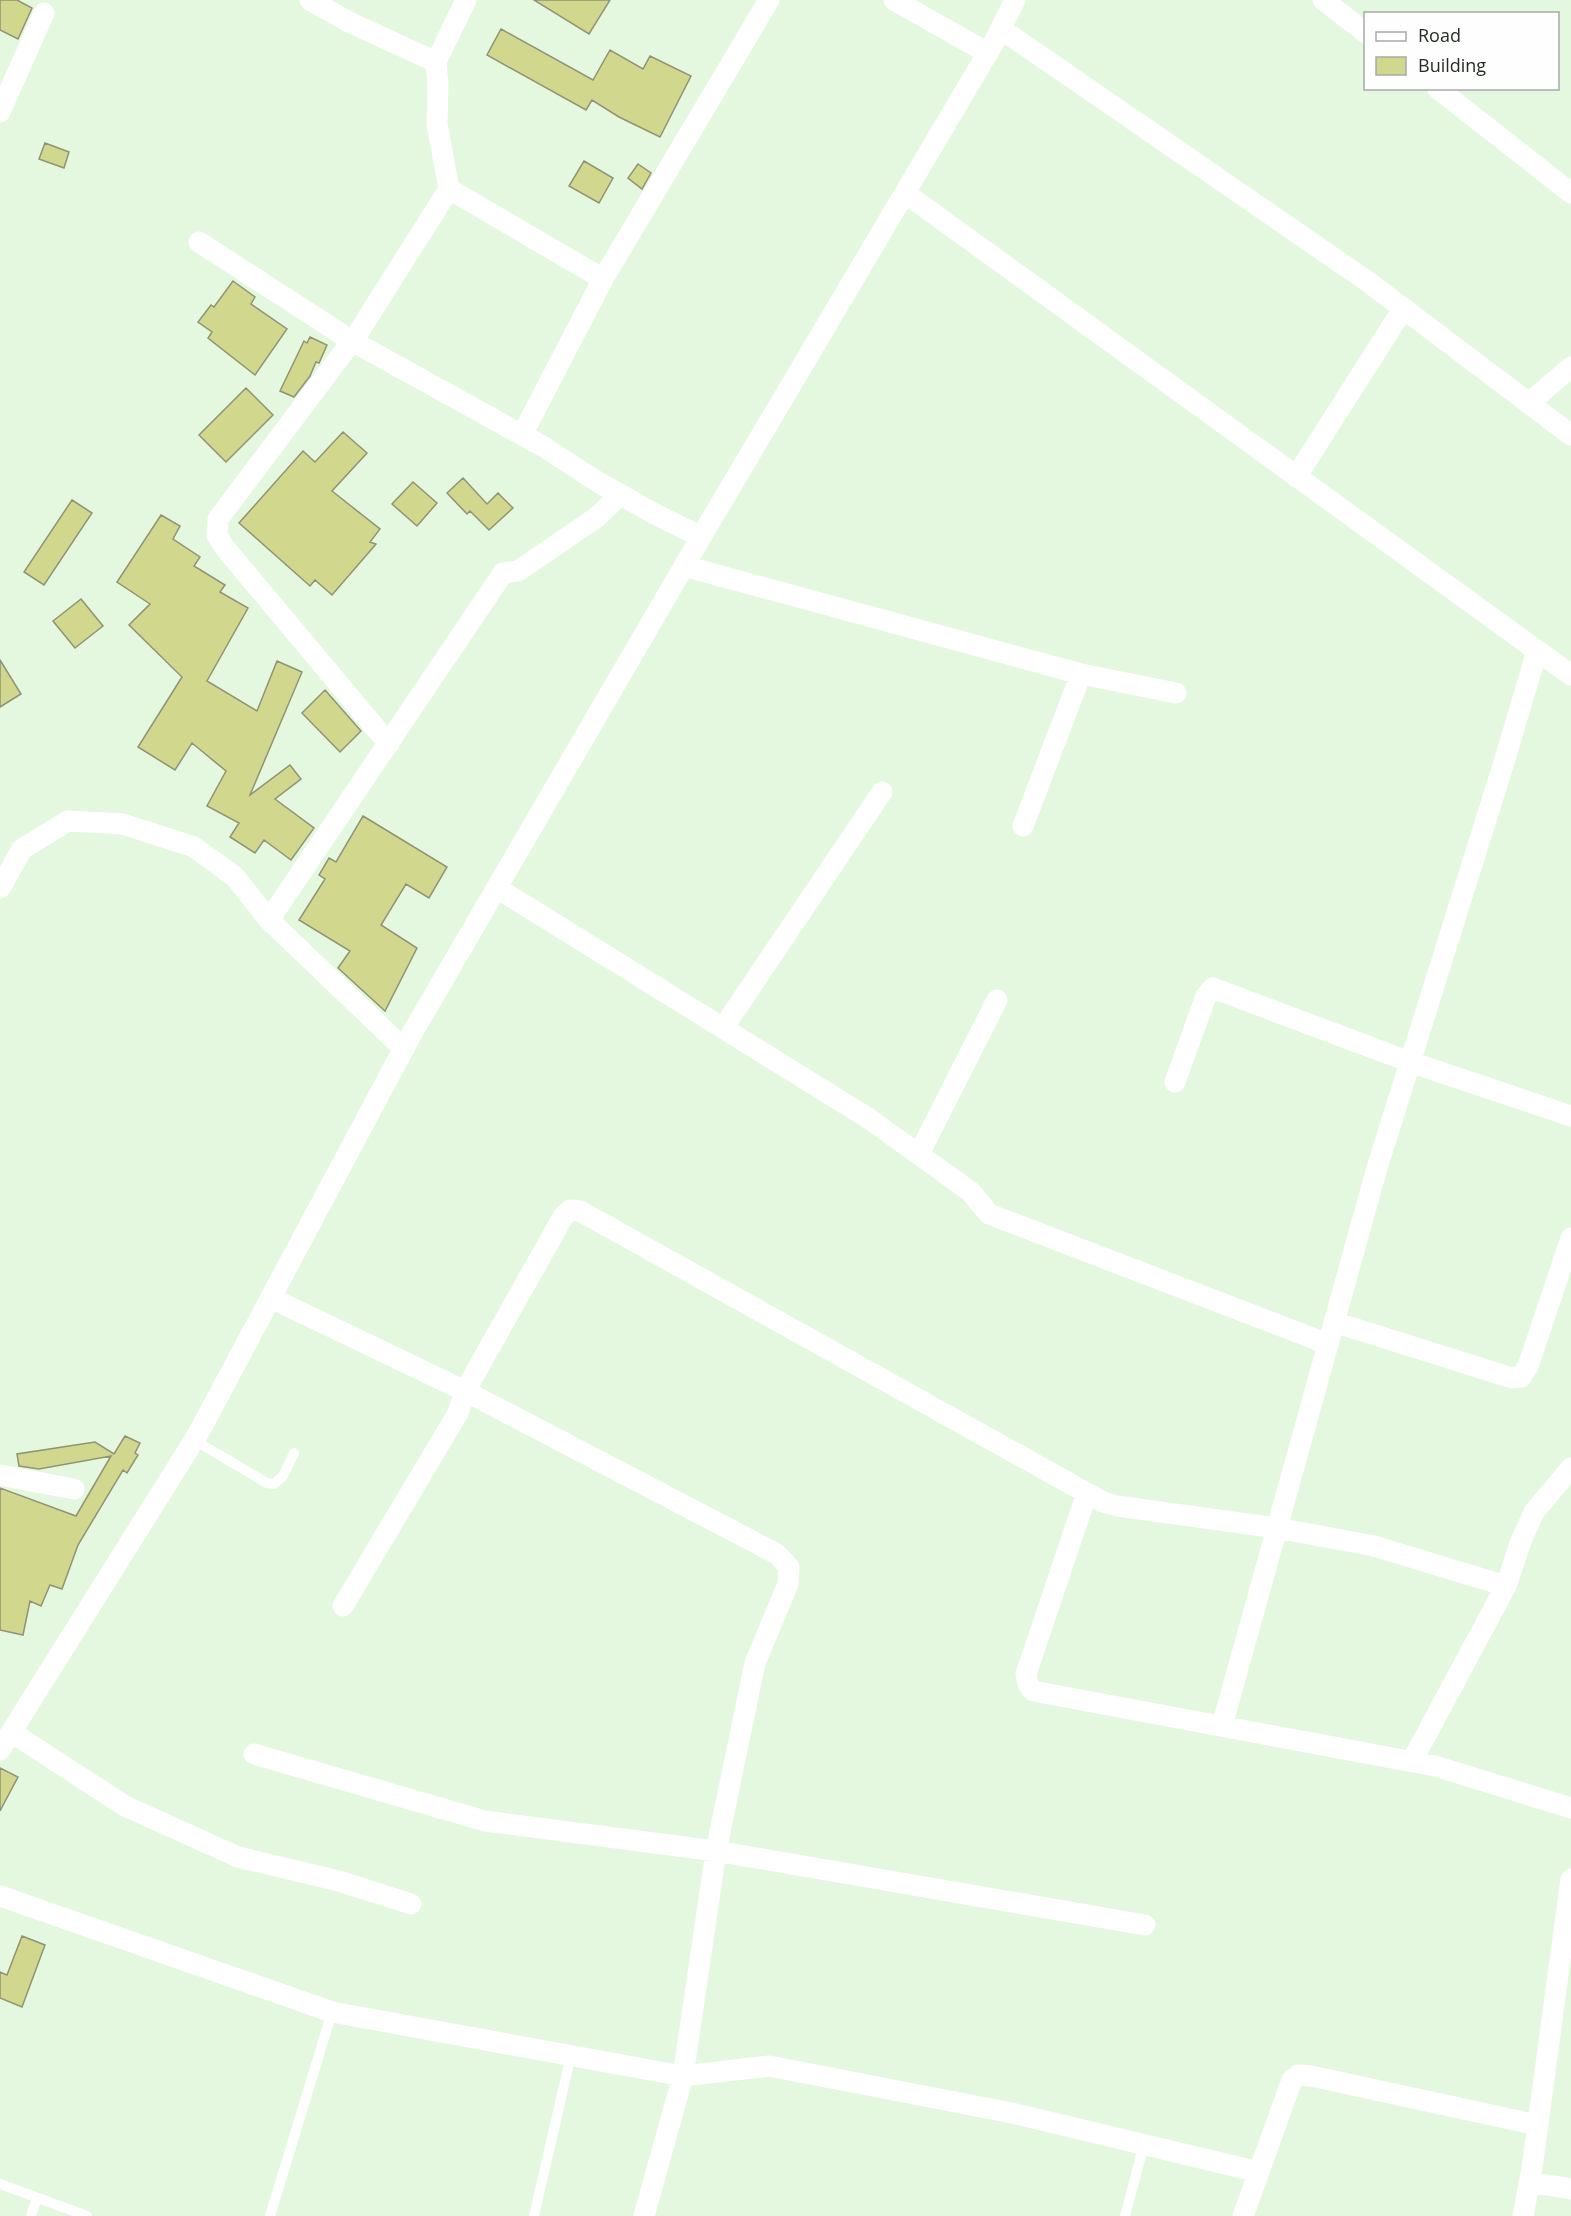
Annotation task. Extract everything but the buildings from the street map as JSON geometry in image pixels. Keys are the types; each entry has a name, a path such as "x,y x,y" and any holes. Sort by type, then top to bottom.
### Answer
{"street":[{"path":"310,0 349,22 436,62"},
{"path":"389,744 225,548 217,535 218,519 352,342 449,189 437,124 436,62 466,0"},
{"path":"522,435 603,279 769,0"},
{"path":"894,0 988,53"},
{"path":"0,1750 194,1440 404,1049 701,537 988,53 1015,0"},
{"path":"1323,0 1364,32"},
{"path":"0,112 44,14"},
{"path":"1000,29 1367,281 1571,435"},
{"path":"1440,90 1571,193"},
{"path":"449,189 603,279"},
{"path":"905,193 1571,675"},
{"path":"199,242 352,342 522,435 621,495 701,537"},
{"path":"1296,477 1404,309"},
{"path":"1529,403 1571,367"},
{"path":"269,920 503,573 518,571 597,517 621,495"},
{"path":"684,566 1081,674 1176,693"},
{"path":"1222,1726 1377,1168 1537,651"},
{"path":"1023,826 1081,674"},
{"path":"723,1028 882,792"},
{"path":"0,888 22,849 68,821 123,824 194,847 235,877 269,920 404,1049"},
{"path":"497,888 868,1118 971,1192 989,1214 1328,1344"},
{"path":"1175,1082 1206,996 1214,988 1410,1062 1571,1116"},
{"path":"919,1154 997,1000"},
{"path":"343,1606 458,1413 465,1391 563,1217 570,1210 580,1211 1103,1502 1117,1506 1277,1528 1374,1546 1506,1586"},
{"path":"1334,1322 1512,1378 1521,1377 1528,1366 1571,1238"},
{"path":"271,1298 465,1391 777,1554 789,1567 788,1584 755,1663 716,1851 683,2076 644,2216"},
{"path":"1412,1761 1506,1586 1521,1541 1534,1512 1571,1468"},
{"path":"0,1475 74,1489"},
{"path":"1087,1492 1026,1674 1028,1684 1034,1691 1435,1766 1571,1808"},
{"path":"11,1732 125,1806 238,1857 339,1881 411,1904"},
{"path":"254,1754 485,1821 716,1851 1144,1926"},
{"path":"1523,2216 1564,1979 1571,1879"},
{"path":"0,1896 332,2012 683,2076 769,2066 1012,2113 1259,2172"},
{"path":"1242,2216 1292,2079 1298,2074 1537,2125"},
{"path":"1529,2182 1571,2189"}],"lane":[{"path":"194,1440 267,1483 274,1484 282,1476 294,1453"},
{"path":"270,2216 332,2012"},
{"path":"534,2216 571,2055"},
{"path":"1125,2216 1144,2144"},
{"path":"0,2184 87,2216"},
{"path":"31,2216 37,2198"}]}
